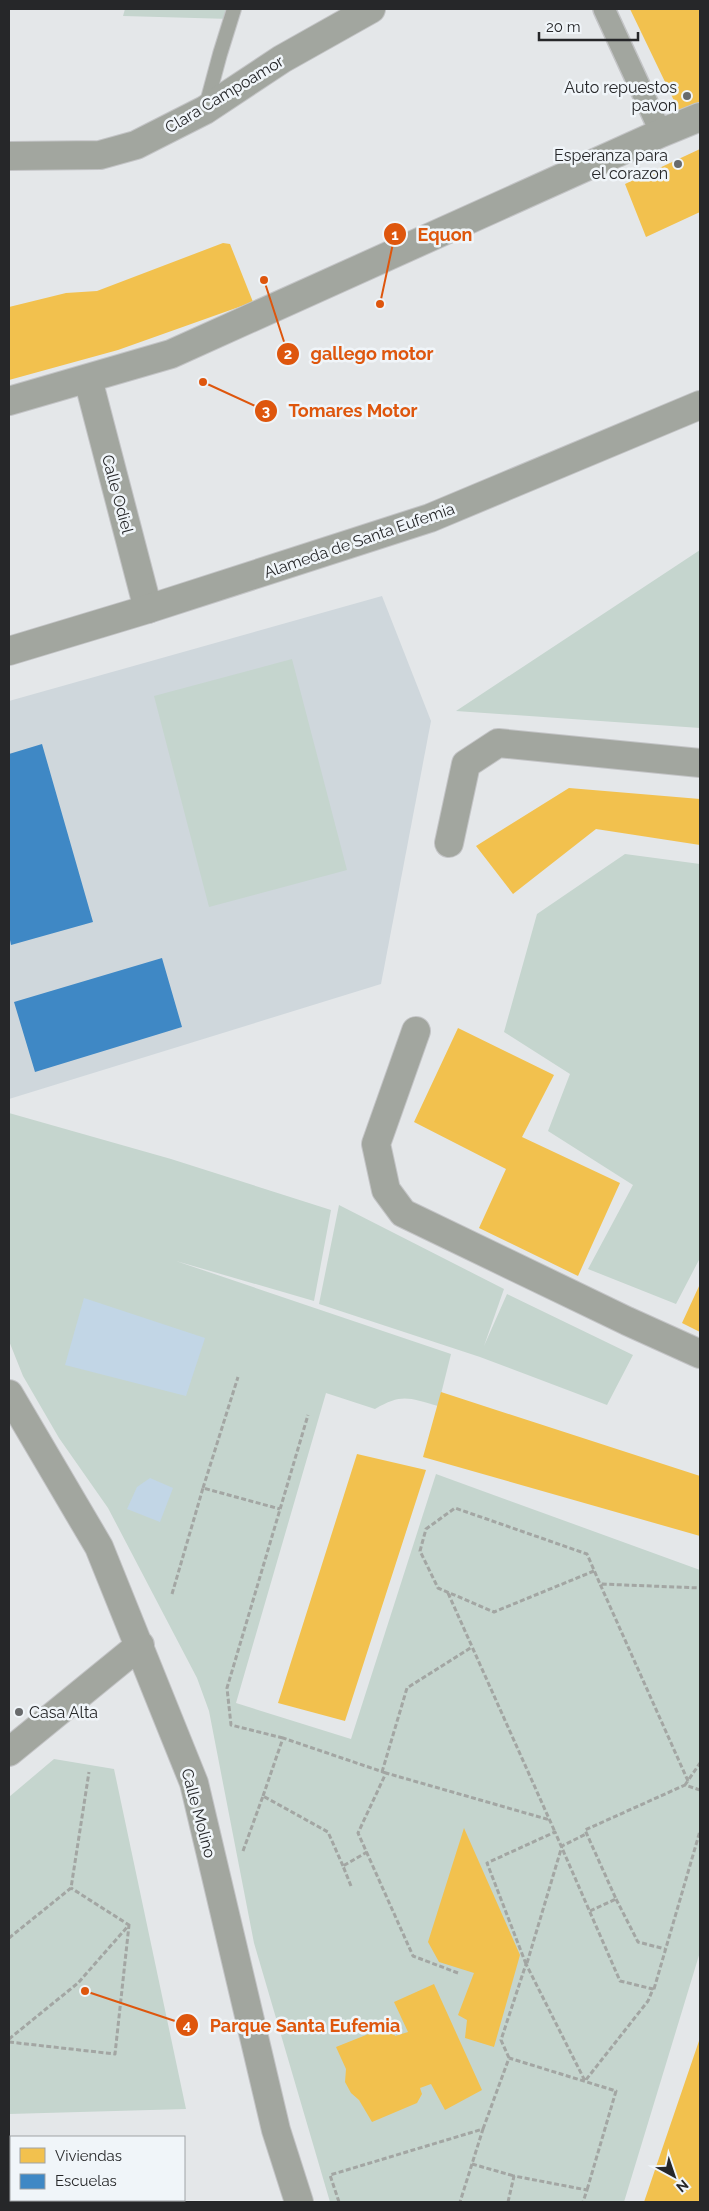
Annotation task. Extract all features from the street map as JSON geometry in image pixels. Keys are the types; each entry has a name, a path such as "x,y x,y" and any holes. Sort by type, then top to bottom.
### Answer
{"street":[{"name":"Clara Campoamor","path":"9,156 100,154 136,145 206,110 282,59 371,9"},
{"path":"604,9 661,133"},
{"path":"9,401 171,354 700,117"},
{"name":"Calle Odiel","path":"88,379 148,609"},
{"name":"Alameda de Santa Eufemia","path":"9,651 148,609 430,518 700,405"},
{"path":"449,843 466,764 498,743 700,763"},
{"path":"416,1031 376,1144 386,1190 403,1213 626,1321 700,1354"},
{"name":"Calle Molino","path":"9,1394 99,1547 194,1783 276,2130 299,2202"},
{"path":"9,1752 140,1645"}],"lane":[{"path":"206,110 234,9"}],"path":[{"path":"172,1594 238,1377"},
{"path":"308,1415 227,1688 230,1725 283,1738 384,1772 550,1820"},
{"path":"203,1488 280,1509"},
{"path":"594,1571 494,1612 438,1588 420,1551 426,1529 455,1508 587,1554 688,1781"},
{"path":"600,1584 700,1588"},
{"path":"447,1592 556,1832 620,1981 654,1989"},
{"path":"458,1973 413,1956 358,1832 384,1772 407,1688 472,1647"},
{"path":"240,1860 283,1738"},
{"path":"665,1949 638,1942 585,1830 685,1785 700,1763"},
{"path":"9,1938 71,1888 89,1772"},
{"path":"685,1785 700,1790"},
{"path":"263,1796 328,1832 352,1886"},
{"path":"585,2081 648,2001 654,1989 700,1831"},
{"path":"556,1832 487,1864 526,1964 585,2081"},
{"path":"460,2202 483,2129 509,2058 501,2040 562,1846 586,1834"},
{"path":"343,1866 367,1852"},
{"path":"71,1888 129,1925"},
{"path":"590,1911 616,1899"},
{"path":"9,2041 78,1983 129,1925"},
{"path":"9,2041 115,2054 129,1925"},
{"path":"509,2058 616,2091 583,2202"},
{"path":"339,2202 330,2175 483,2129"},
{"path":"472,2164 514,2176 587,2190"},
{"path":"508,2202 514,2176"}],"shaded area":[{"path":"125,9 234,9 231,19 123,16"},
{"path":"700,550 700,728 456,711"},
{"path":"382,596 431,721 381,984 9,1099 9,701"},
{"path":"292,659 347,870 209,907 154,696"},
{"path":"625,854 700,864 700,1258 676,1304 588,1269 633,1185 548,1131 570,1074 504,1032 537,914"},
{"path":"9,1113 171,1159 331,1210 314,1301 176,1261 451,1354 438,1406 412,1399 399,1399 375,1409 326,1393 236,1703 351,1739 436,1474 700,1570 700,1952 624,2202 330,2202 254,1943 209,1711 197,1678 108,1508 59,1438 23,1376 9,1341"},
{"path":"339,1205 504,1289 484,1346 507,1294 633,1355 607,1405 480,1357 319,1304"},
{"path":"54,1759 114,1769 186,2109 9,2114 9,1797"}],"water":[{"path":"84,1298 205,1338 186,1396 65,1365"},
{"path":"150,1478 173,1488 160,1522 127,1509 137,1487"}],"building: Viviendas":[{"path":"630,9 700,9 700,102 679,111"},
{"path":"700,149 700,212 646,237 625,184"},
{"path":"223,243 230,244 253,302 118,350 9,380 9,307 66,293 97,291"},
{"path":"569,788 700,799 700,845 596,829 513,894 476,846"},
{"path":"458,1028 554,1075 522,1137 620,1183 578,1276 479,1228 506,1169 414,1122"},
{"path":"700,1284 700,1332 682,1323"},
{"path":"441,1392 700,1476 700,1536 423,1457"},
{"path":"357,1454 426,1470 345,1721 278,1703"},
{"path":"464,1828 520,1955 494,2047 465,2038 467,2020 458,2015 474,1973 439,1962 428,1942"},
{"path":"434,1984 482,2090 445,2110 431,2084 420,2088 422,2094 417,2103 372,2122 359,2100 351,2093 345,2082 346,2069 336,2047 391,2025 395,2036 408,2032 394,2002"},
{"path":"700,2038 700,2202 644,2202"}],"building: Escuelas":[{"path":"42,744 93,922 11,945 9,935 9,754"},
{"path":"162,958 182,1027 35,1072 14,1002"}],"place":[{"name":"Auto repuestos pavon","path":"687,96"},
{"name":"Esperanza para el corazon","path":"678,164"},
{"name":"gallego motor","path":"264,280"},
{"name":"Equon","path":"380,304"},
{"name":"Tomares Motor","path":"203,382"},
{"name":"Casa Alta","path":"19,1712"},
{"name":"Parque Santa Eufemia","path":"85,1991"}]}
